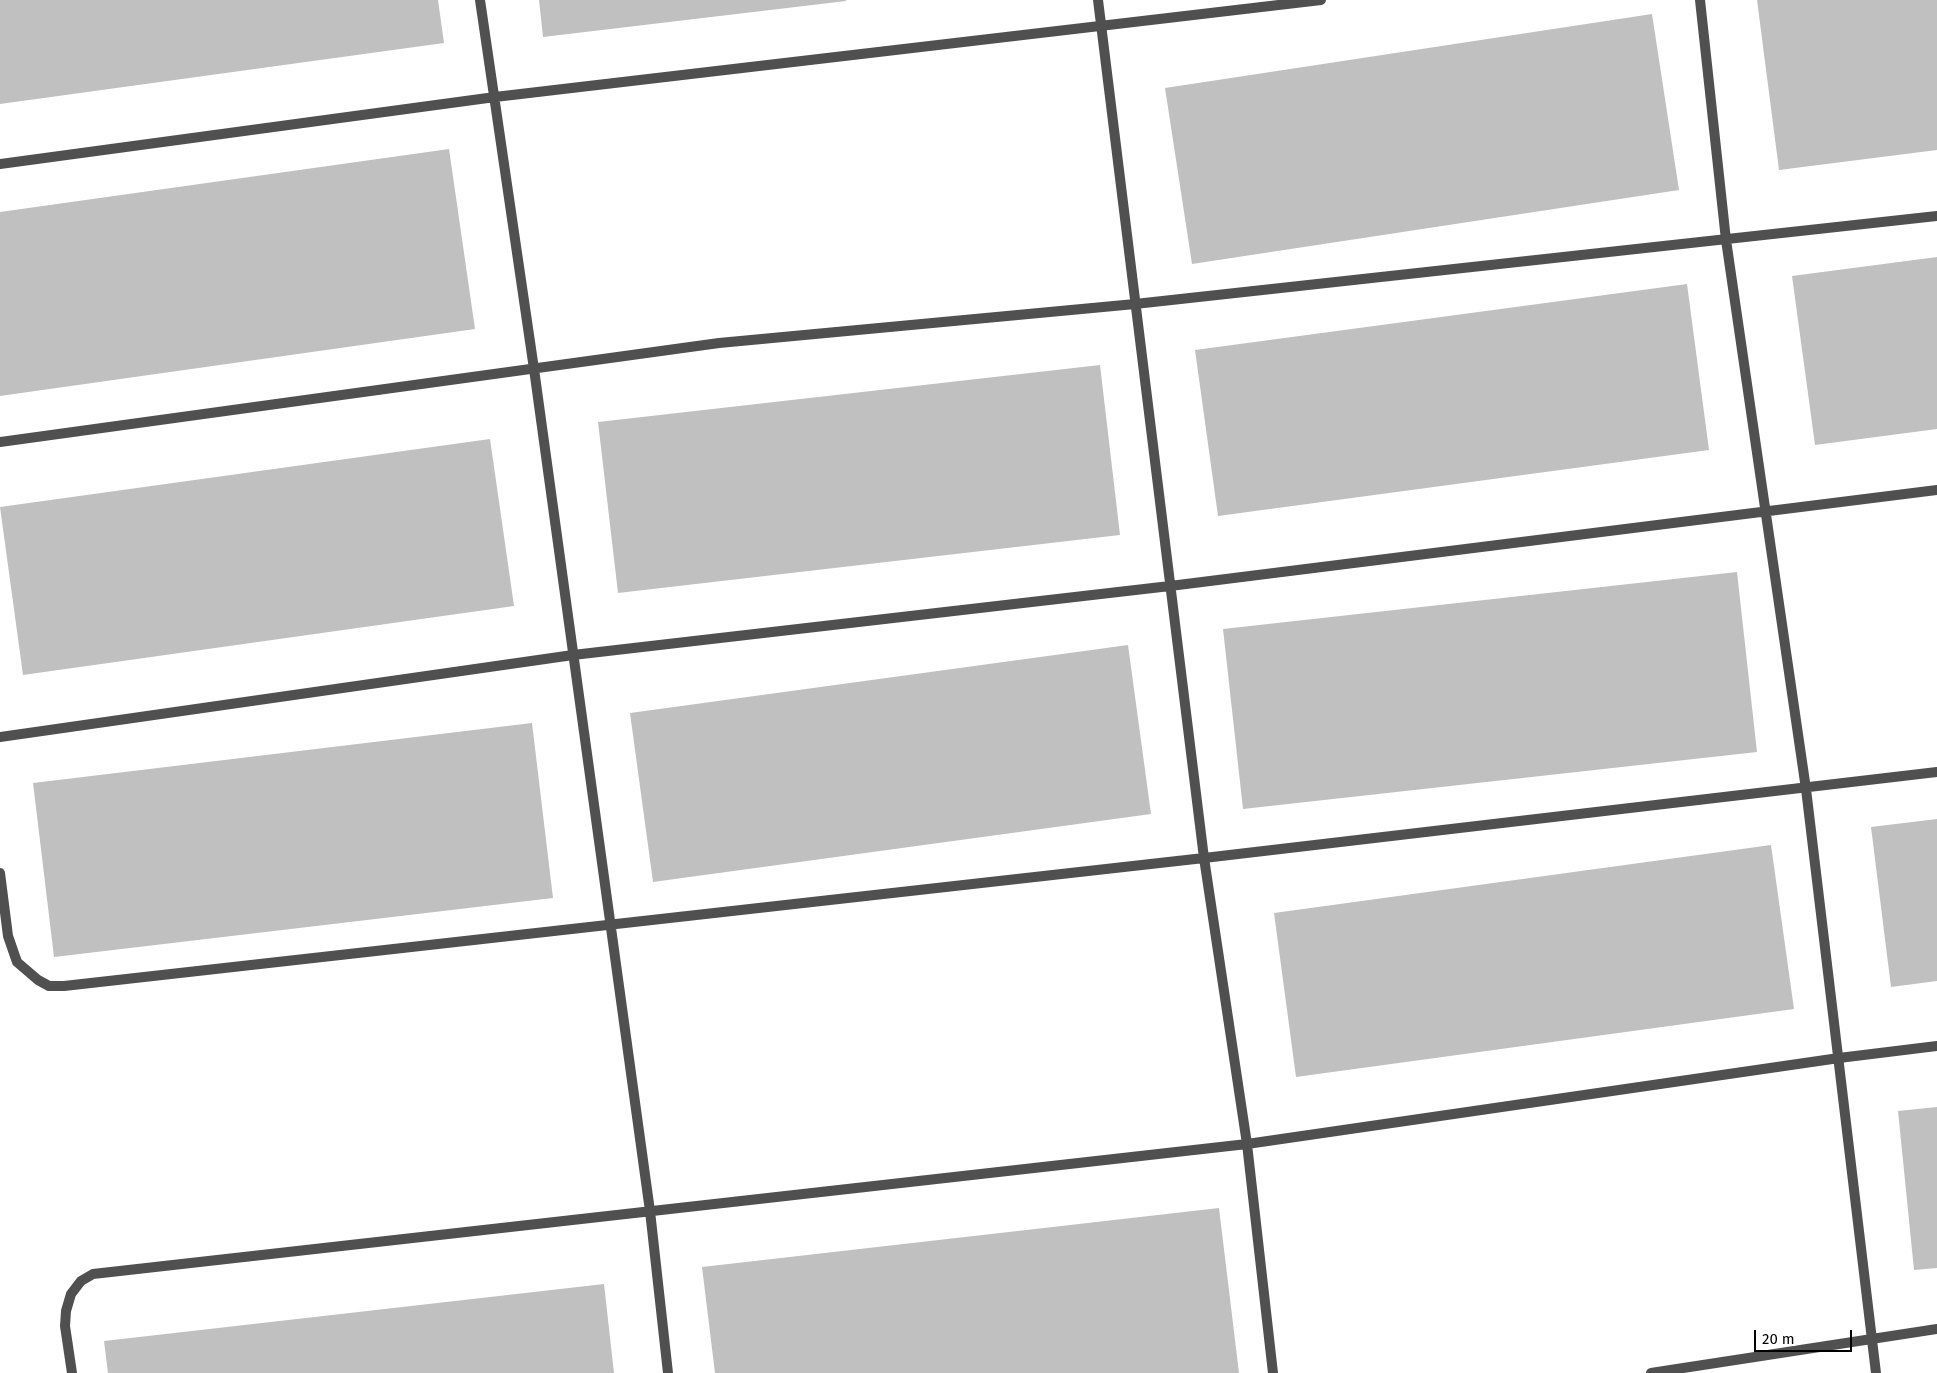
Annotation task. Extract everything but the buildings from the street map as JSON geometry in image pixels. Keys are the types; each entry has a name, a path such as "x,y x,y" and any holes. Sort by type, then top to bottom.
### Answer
{"street":[{"path":"480,0 534,369 609,925 650,1211 668,1373"},
{"path":"1098,0 1204,858 1247,1144 1273,1373"},
{"path":"0,164 495,97 1322,0"},
{"path":"1700,0 1726,240 1806,789 1840,1058 1876,1373"},
{"path":"0,442 719,343 1135,304 1937,216"},
{"path":"0,737 572,655 1170,586 1937,490"},
{"path":"0,873 8,936 17,962 28,973 49,986 64,986 1204,858 1806,789 1937,772"},
{"path":"72,1373 65,1326 66,1311 71,1294 81,1281 93,1274 1247,1144 1840,1058 1937,1046"},
{"path":"1651,1373 1872,1338 1937,1330"}]}
